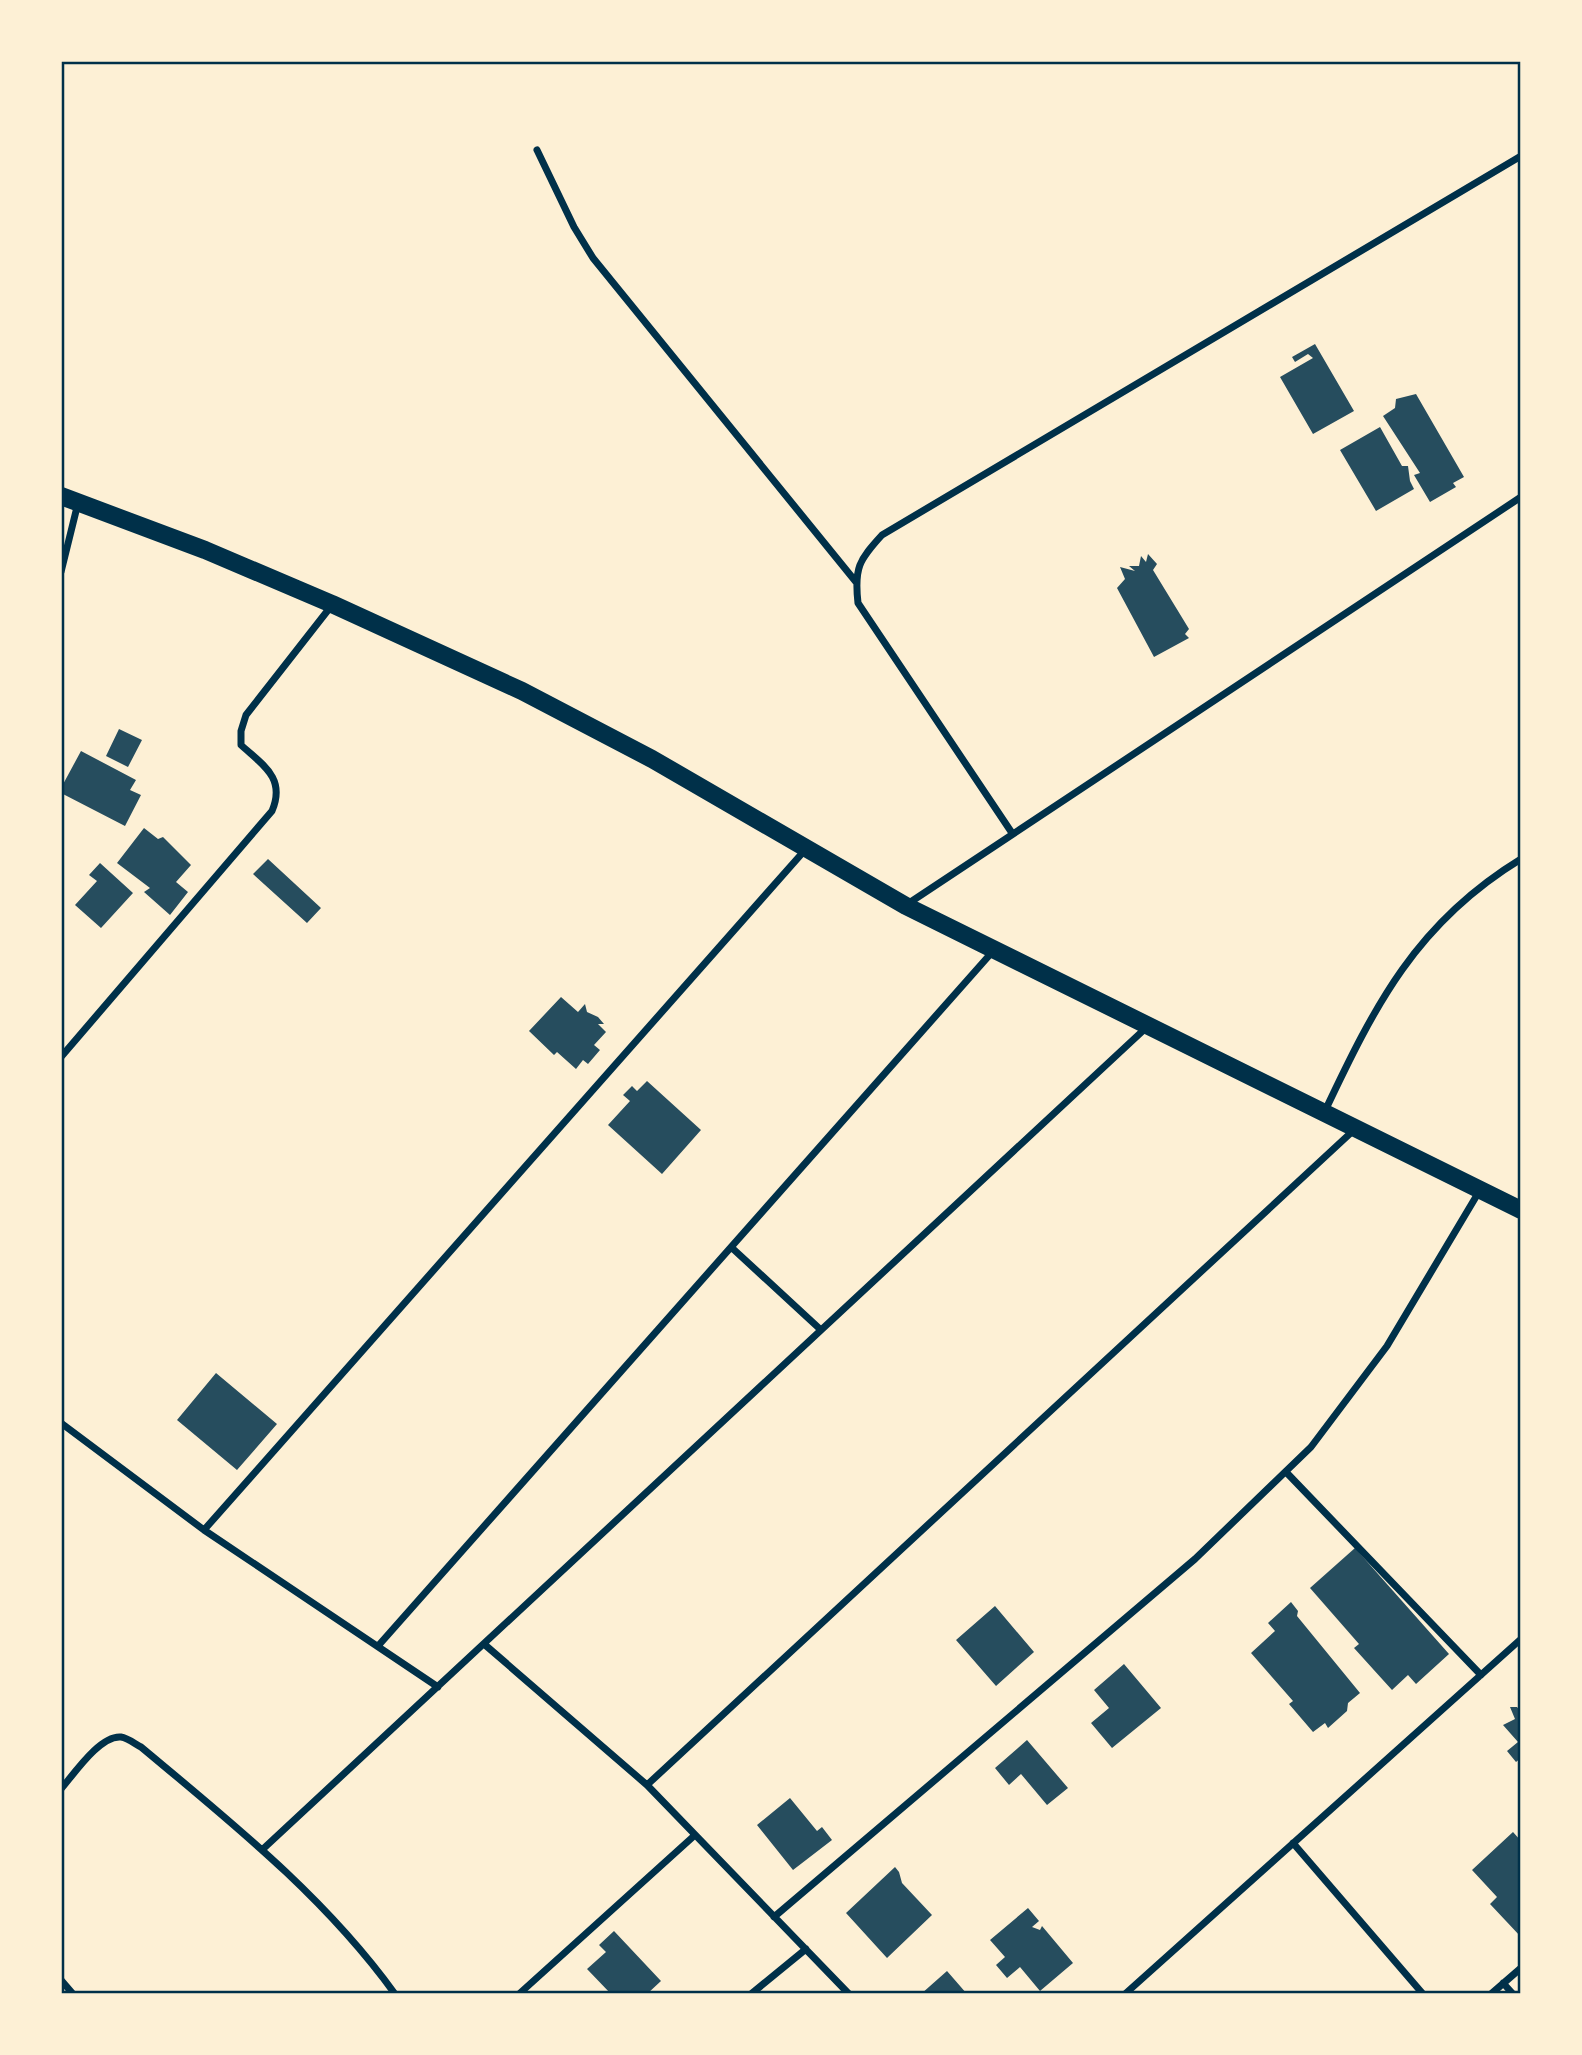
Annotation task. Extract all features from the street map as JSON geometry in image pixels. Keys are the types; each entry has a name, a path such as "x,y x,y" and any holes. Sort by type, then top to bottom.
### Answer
{"main road":[{"path":"70,499 332,604 522,691 652,759 906,905 1521,1210"}],"street":[{"path":"537,150 574,227 593,258 856,582"},
{"path":"1012,833 858,603 856,582 862,557 882,535 1521,156"},
{"path":"906,905 1521,497"},
{"path":"61,572 70,499"},
{"path":"61,1057 272,811 278,797 277,785 267,769 241,745 246,715 332,604"},
{"path":"204,1530 808,847"},
{"path":"1324,1113 1363,1032 1402,967 1446,915 1487,879 1521,859"},
{"path":"378,1646 994,949"},
{"path":"263,1849 1149,1026"},
{"path":"647,1785 1356,1129"},
{"path":"774,1917 1195,1559 1311,1447 1387,1346 1480,1190"},
{"path":"731,1247 821,1330"},
{"path":"61,1423 204,1530 438,1687"},
{"path":"1286,1472 1480,1675"},
{"path":"1125,1994 1521,1639"},
{"path":"484,1644 647,1785 849,1994"},
{"path":"61,1789 97,1748 110,1738 123,1737 141,1747 263,1849 368,1956 395,1994"},
{"path":"519,1994 695,1835"},
{"path":"1293,1843 1423,1994"},
{"path":"751,1994 806,1950"},
{"path":"1491,1994 1521,1968"},
{"path":"61,1980 73,1994"},
{"path":"1503,1983 1513,1994"}],"building":[{"path":"1315,344 1354,411 1313,434 1280,377 1313,358 1308,354 1295,362 1292,357"},
{"path":"1416,394 1464,477 1453,483 1456,487 1430,502 1414,475 1420,473 1383,416 1395,408 1396,399"},
{"path":"1380,427 1402,466 1408,466 1414,489 1376,511 1340,450"},
{"path":"1148,554 1157,564 1153,570 1189,629 1185,634 1189,638 1154,657 1117,588 1125,579 1120,567 1135,571 1129,566 1139,566 1141,556 1146,562"},
{"path":"119,729 142,740 128,767 106,756"},
{"path":"81,751 136,780 130,790 141,795 125,826 61,793 61,788"},
{"path":"144,828 158,839 163,837 191,865 176,882 188,892 170,915 144,892 150,888 117,863"},
{"path":"268,859 321,908 307,923 253,874"},
{"path":"100,863 133,893 101,928 75,905 97,881 89,875"},
{"path":"561,997 578,1012 585,1004 587,1012 598,1017 604,1024 598,1024 606,1032 594,1045 600,1050 588,1064 583,1060 576,1069 557,1052 554,1055 529,1031"},
{"path":"647,1081 701,1130 662,1174 608,1125 630,1101 623,1095 632,1086 637,1091"},
{"path":"216,1373 277,1424 237,1470 177,1420"},
{"path":"1355,1548 1449,1654 1416,1684 1408,1675 1392,1690 1354,1648 1359,1644 1310,1588"},
{"path":"1291,1602 1298,1611 1297,1616 1360,1693 1348,1703 1347,1711 1328,1728 1325,1723 1313,1732 1289,1704 1293,1701 1251,1653 1275,1631 1268,1623"},
{"path":"995,1606 1034,1652 996,1686 956,1640"},
{"path":"1124,1664 1161,1708 1112,1748 1091,1723 1109,1708 1094,1690"},
{"path":"1510,1707 1517,1707 1521,1712 1521,1758 1516,1762 1507,1751 1518,1742 1503,1725 1515,1719"},
{"path":"1027,1740 1068,1788 1047,1805 1021,1774 1009,1785 995,1768"},
{"path":"790,1798 817,1831 822,1827 832,1840 793,1870 757,1825"},
{"path":"1513,1832 1521,1841 1521,1937 1490,1904 1497,1897 1472,1870"},
{"path":"895,1867 902,1883 932,1915 887,1958 846,1913"},
{"path":"1028,1908 1039,1921 1032,1927 1040,1930 1042,1926 1073,1963 1040,1991 1020,1967 1007,1978 996,1965 1005,1957 990,1940"},
{"path":"614,1931 661,1981 647,1994 630,1994 627,1991 623,1994 611,1994 587,1969 606,1952 599,1945"},
{"path":"947,1971 967,1994 921,1994"}]}
